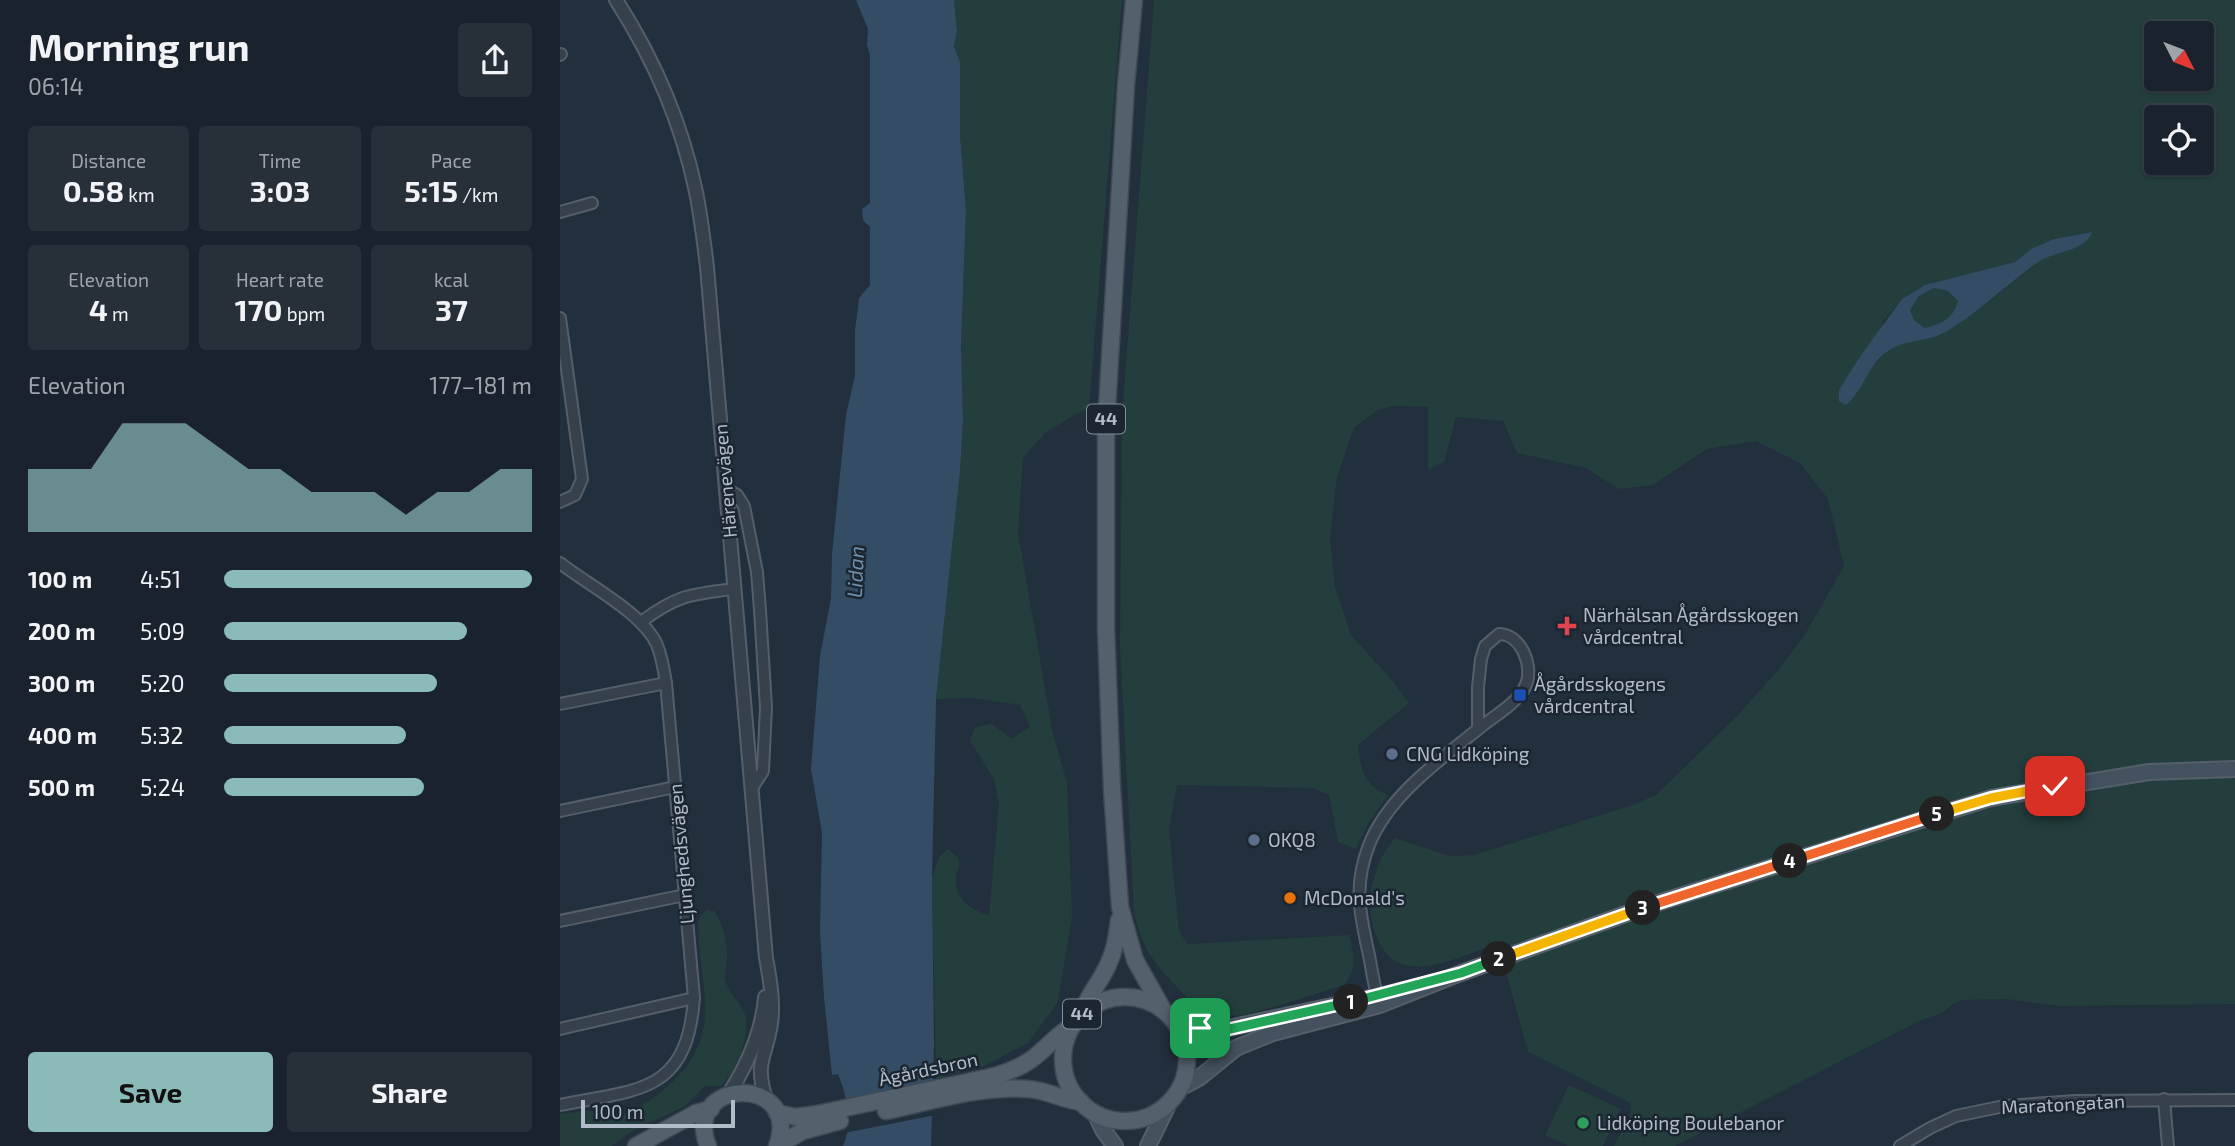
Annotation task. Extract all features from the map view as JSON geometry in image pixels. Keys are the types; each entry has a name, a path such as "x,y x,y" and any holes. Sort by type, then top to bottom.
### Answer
{"main road":[{"name":"44","path":"1120,907 1135,960 1184,1038 1187,1063 1180,1088 1168,1103 1150,1116 1117,1120 1095,1113 1081,1102 1072,1091 1064,1065 1067,1038 1086,998 1108,965 1116,942 1120,907 1106,628 1106,426 1126,85 1134,0"},
{"path":"1180,1088 1199,1078 1223,1056 1273,1033 1461,973 1648,906 1991,798 2149,772 2235,769"},
{"name":"44","path":"1077,1021 1099,1003 1120,997 1142,999 1166,1013"},
{"path":"1166,1013 1200,1028 1219,1030 1378,1000"},
{"name":"Ågårdsbron","path":"966,1089 1021,1066 1077,1021"},
{"name":"Ågårdsbron","path":"777,1113 819,1119 966,1089 1027,1089 1081,1102"},
{"path":"636,1146 696,1113 711,1109 728,1095 747,1092 766,1099 777,1113"},
{"path":"1148,1146 1168,1103"},
{"path":"708,1146 704,1128 711,1109"},
{"name":"44","path":"777,1113 781,1129 777,1146"},
{"path":"1095,1113 1115,1146"},
{"name":"Ågårdsbron","path":"777,1146 819,1119"}],"street":[{"name":"Härenevägen","path":"616,0 660,79 682,136 696,192 707,267 733,589 768,979 772,996 771,1027 759,1068 766,1099"},
{"path":"560,212 592,203"},
{"path":"560,318 582,479 575,495 560,502"},
{"path":"726,489 737,495 744,506 758,584 766,707 763,771 751,790"},
{"name":"Ljunghedsvägen","path":"560,563 641,622 656,643 666,683 694,998 691,1032 678,1061 669,1071 657,1080 633,1090 560,1105"},
{"path":"641,622 679,597 733,589"},
{"path":"1378,1000 1359,916 1363,862 1386,815 1413,784 1520,695 1527,682 1526,658 1516,639 1507,634 1499,634 1485,646 1478,675 1478,729"},
{"path":"560,705 666,683"},
{"path":"560,811 675,787"},
{"path":"560,921 685,895"},
{"name":"Härenevägen","path":"728,1095 751,1056 762,1017 768,979"},
{"path":"560,1029 694,998"},
{"path":"2164,1099 2168,1146"},
{"name":"Maratongatan","path":"1900,1146 1942,1122 1981,1109 2049,1102 2235,1100"}],"green space":[{"path":"954,0 1122,0 1089,409 1045,433 1023,458 1018,533 1053,734 1067,782 1072,916 1058,1002 1028,1043 984,1066 936,1079 932,877 939,857 948,849 959,861 956,882 959,894 972,908 989,915 999,803 994,779 970,741 975,727 992,724 1012,739 1030,726 1020,705 972,698 936,699 963,421 961,344 966,210 960,135 960,62 954,46 957,31"},
{"path":"1154,0 2235,0 2235,1004 2060,1006 2006,999 1963,1000 1954,1003 1944,1012 1917,1022 1675,1146 1614,1146 1631,1113 1630,1103 1528,1052 1498,943 1454,959 1420,967 1399,963 1383,949 1371,919 1371,893 1379,862 1395,838 1450,856 1475,855 1656,795 1737,716 1804,636 1844,566 1828,499 1800,463 1756,441 1707,449 1653,485 1619,489 1586,468 1517,453 1503,421 1456,417 1444,462 1428,470 1428,407 1395,406 1378,410 1354,428 1337,477 1330,537 1335,586 1351,635 1409,703 1358,745 1360,762 1368,781 1388,795 1369,822 1356,849 1338,842 1329,795 1313,788 1177,785 1169,829 1179,931 1188,944 1349,935 1353,967 1344,985 1262,1010 1219,1016 1205,1011 1193,1002 1152,958 1143,942 1134,913 1120,647 1122,415","holes":["2091,232 2081,245 2043,258 1982,307 1941,335 1905,342 1887,351 1873,366 1883,322 1902,299 1925,285 2015,262 2031,249 2054,239"]},
{"path":"1934,288 1948,291 1958,301 1953,313 1946,320 1925,328 1914,320 1910,310 1919,296"},
{"path":"707,910 714,911 722,927 727,952 725,979 746,1020 742,1051 727,1080 721,1086 705,1086 685,1106 629,1133 612,1146 560,1146 560,1114 592,1110 608,1118 623,1114 653,1098 685,1068 697,1048 703,1029 705,1010 698,921"},
{"name":"Lidköping Boulebanor","path":"1569,1085 1621,1109 1603,1146 1568,1146 1545,1135"}],"water":[{"name":"Lidan","path":"856,0 954,0 957,31 954,46 960,62 960,135 966,210 961,344 963,421 936,699 931,1146 843,1146 848,1129 848,1110 838,1074 832,1075 824,997 820,931 822,833 811,769 820,656 831,598 832,554 846,415 855,376 855,331 859,298 870,285 870,227 863,220 862,209 870,203 870,55 867,45 868,29"},
{"path":"2092,232 2083,244 2038,262 1969,317 1944,333 1902,344 1888,351 1881,356 1852,399 1846,405 1839,401 1839,390 1902,299 1925,285 2015,262 2031,249 2054,239","holes":["1934,288 1948,291 1958,301 1953,313 1946,320 1925,328 1914,320 1910,310 1919,296"]}],"pier":[{"path":"937,1083 936,1115 844,1133 842,1102"}],"place":[{"name":"Närhälsan Ågårdsskogen vårdcentral","path":"1567,626"},
{"name":"Ågårdsskogens vårdcentral","path":"1520,695"},
{"name":"CNG Lidköping","path":"1392,754"},
{"name":"OKQ8","path":"1254,840"},
{"name":"McDonald's","path":"1290,898"},
{"name":"Lidköping Boulebanor","path":"1583,1123"}],"route":[{"path":"1200,1028 1219,1030 1245,1026 1377,996 1461,973 1648,906 1884,831 1991,798 2055,786"}]}
